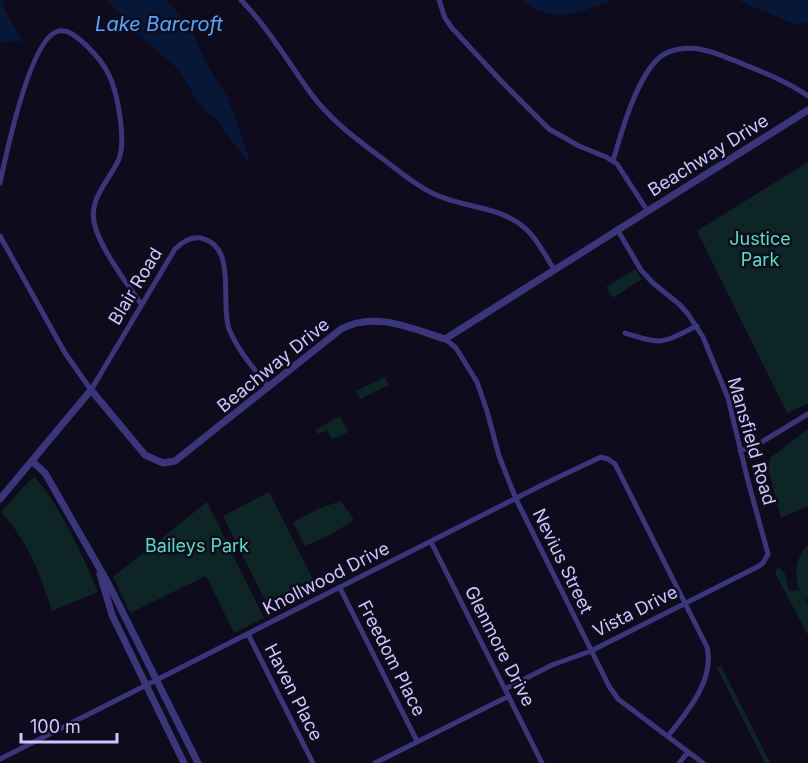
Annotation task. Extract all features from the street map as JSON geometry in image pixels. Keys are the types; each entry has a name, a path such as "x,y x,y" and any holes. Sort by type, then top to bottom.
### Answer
{"street":[{"path":"241,0 267,28 310,92 331,117 411,181 433,194 501,213 521,225 531,234 554,269"},
{"path":"439,0 445,18 460,39 538,119 558,135 613,161 623,170 647,210"},
{"path":"0,183 18,108 27,81 46,41 53,34 62,31 75,36 101,61 112,81 123,145 115,167 96,200 93,215 97,231 106,248 141,304"},
{"path":"613,161 620,135 645,75 659,58 673,50 708,51 791,85 808,96"},
{"name":"Beachway Drive","path":"0,236 65,353 91,390 145,455 162,463 180,459 341,329 359,321 378,320 445,339 808,110"},
{"name":"Mansfield Road","path":"617,229 648,279 679,304 697,326 728,398 740,451 768,550"},
{"name":"Blair Road","path":"0,500 91,390 175,249 186,240 193,238 208,240 219,250 224,264 225,310 229,329 238,348 268,387"},
{"path":"625,333 659,343 697,326"},
{"name":"Nevius Street","path":"445,339 456,348 482,395 499,456 516,499 609,686 618,699 702,763"},
{"path":"740,451 755,446 808,414"},
{"name":"Knollwood Drive","path":"0,759 597,458 605,458 615,464 685,603"},
{"path":"32,461 45,473 98,566 198,763"},
{"name":"Glenmore Drive","path":"431,542 542,763"},
{"name":"Vista Drive","path":"505,689 552,665 591,651 759,566 767,558 768,550"},
{"path":"98,566 112,615 184,763"},
{"name":"Freedom Place","path":"340,588 417,741"},
{"path":"668,736 695,701 709,662 707,647 685,603"},
{"name":"Haven Place","path":"248,634 314,763"},
{"path":"375,763 509,696"},
{"path":"679,763 688,752"}],"green space":[{"name":"Justice Park","path":"808,162 808,403 787,413 697,231"},
{"path":"635,269 642,279 613,298 606,287"},
{"path":"385,377 389,385 360,399 356,391"},
{"path":"340,416 348,432 332,439 327,430 319,434 315,430"},
{"path":"808,429 808,506 781,518 768,468 770,458"},
{"path":"35,477 63,517 98,592 52,611 26,546 1,512"},
{"path":"269,492 313,579 266,602 223,516"},
{"path":"341,501 354,520 332,534 305,546 293,522 320,508"},
{"name":"Baileys Park","path":"207,502 264,618 234,633 206,576 130,613 113,577"},
{"path":"808,545 808,600 804,597 808,603 808,635 775,573 778,566 785,574 789,591 799,590 801,593 796,574 800,556"},
{"path":"721,666 770,763 765,763 717,668"}],"water":[{"path":"0,0 4,0 4,8 22,41 0,42"},
{"name":"Lake Barcroft","path":"107,0 167,0 192,31 208,67 227,96 250,159 246,160 217,120 203,109 178,69 142,38"},
{"path":"522,0 612,0 580,12 561,15 540,11"},
{"path":"737,0 808,0 808,22 796,25"}]}
